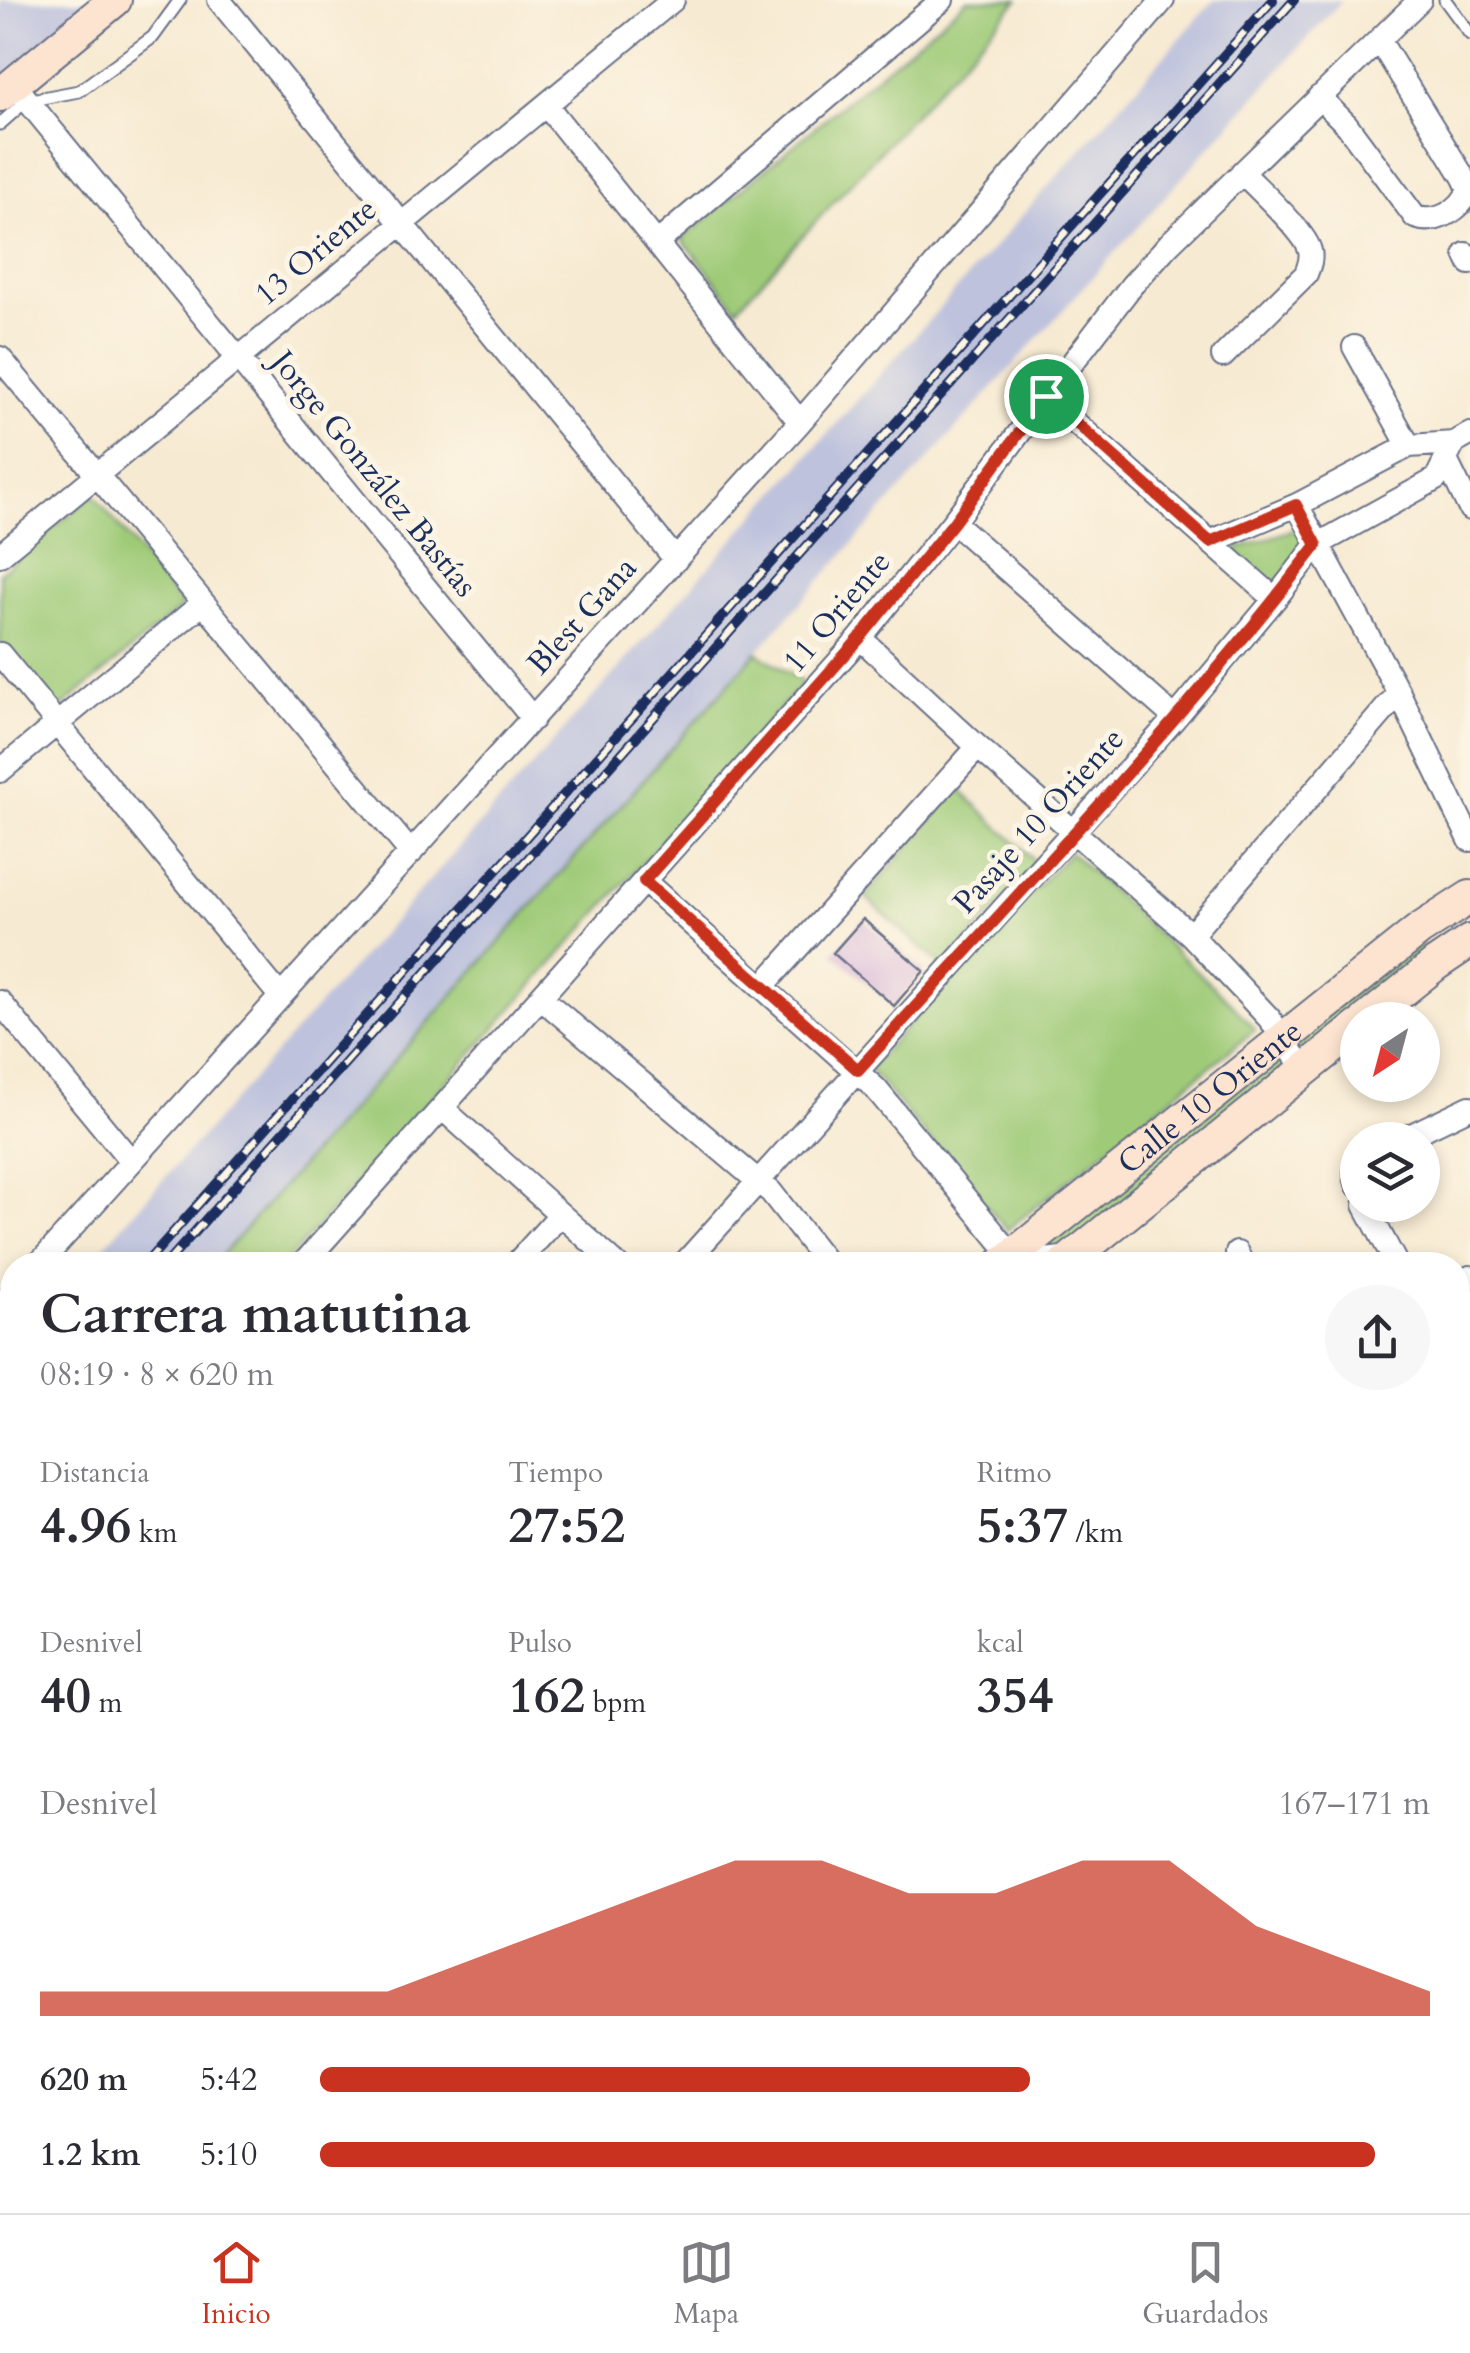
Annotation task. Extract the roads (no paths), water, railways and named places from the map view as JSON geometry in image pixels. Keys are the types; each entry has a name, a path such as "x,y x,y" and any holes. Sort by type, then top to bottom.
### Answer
{"main road":[{"path":"12,88 115,0"},
{"name":"Calle 10 Oriente","path":"1016,1252 1420,930 1464,911"},
{"path":"1388,1002 1470,941"},
{"name":"Calle 10 Oriente","path":"1085,1252 1340,1042"}],"street":[{"path":"219,0 676,560"},
{"name":"13 Oriente","path":"0,555 673,0"},
{"path":"657,243 942,0"},
{"name":"Blest Gana","path":"50,1252 800,422 1162,0"},
{"name":"11 Oriente","path":"314,1252 860,638 954,522 1132,285 1169,244 1420,0"},
{"path":"1320,97 1347,125 1415,217 1438,219 1464,200 1468,189 1464,178 1378,40"},
{"name":"Jorge González Bastías","path":"12,88 533,719"},
{"path":"546,105 800,422"},
{"path":"1223,356 1306,274 1310,264 1303,236 1242,172"},
{"path":"1354,347 1409,446"},
{"path":"0,358 411,853"},
{"path":"1046,396 1275,600"},
{"path":"1210,542 1296,505 1409,446 1457,446 1470,509"},
{"name":"Pasaje 10 Oriente","path":"695,1252 1176,718 1317,545 1436,479 1457,446"},
{"path":"1296,505 1399,694 1470,840"},
{"path":"954,522 1176,718"},
{"path":"0,771 203,603"},
{"path":"860,638 1191,934 1269,1018 1305,1070"},
{"path":"0,654 280,996"},
{"path":"1191,934 1399,694"},
{"path":"763,986 978,747"},
{"path":"644,881 858,1070 890,1105 1000,1252"},
{"path":"541,998 758,1180 782,1204 818,1252"},
{"path":"0,1002 131,1161"},
{"path":"1439,1122 1470,1107"},
{"path":"442,1108 601,1252"},
{"path":"526,1252 559,1216"},
{"path":"1374,1222 1390,1252"}],"lane":[{"path":"0,124 12,88 79,90 154,37 180,0"},
{"path":"1445,0 1470,34"}],"railway":[{"path":"156,1252 1273,0"},
{"path":"177,1252 1294,0"}]}
